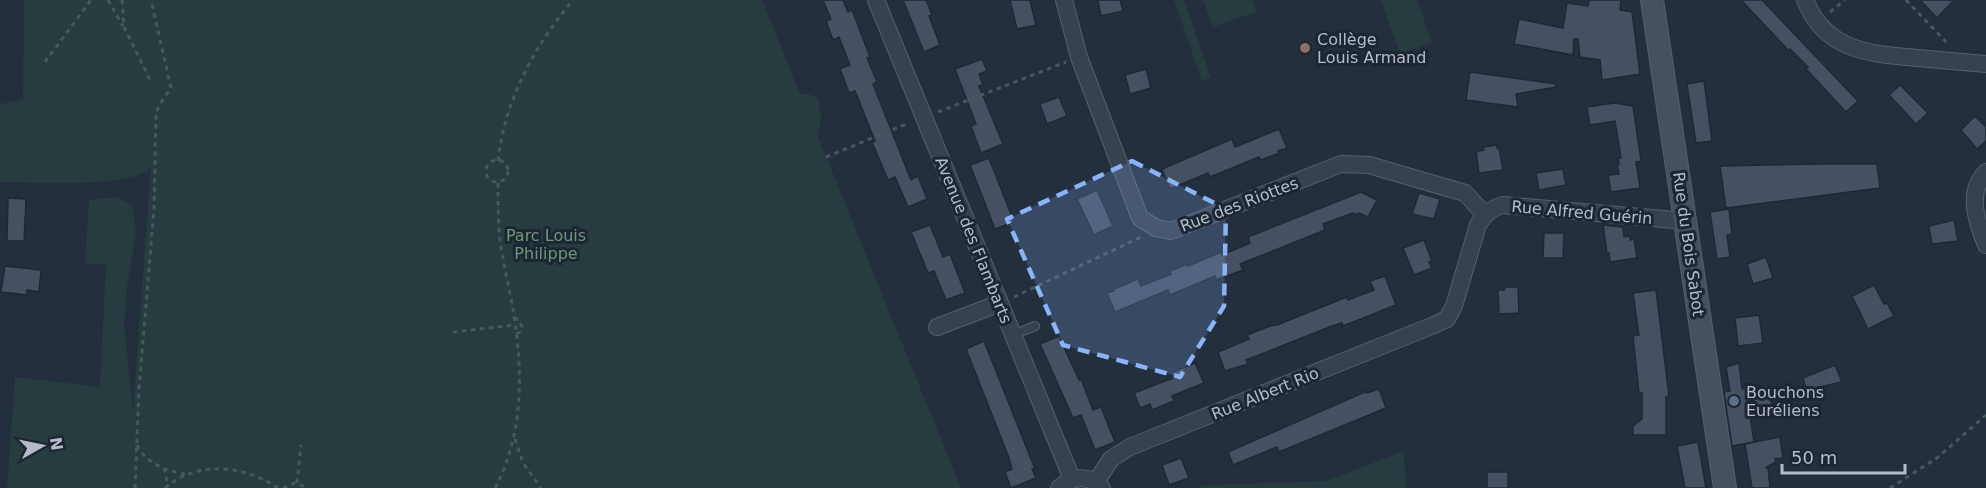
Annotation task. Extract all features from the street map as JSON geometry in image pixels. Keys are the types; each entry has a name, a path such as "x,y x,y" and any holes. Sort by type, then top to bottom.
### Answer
{"main road":[{"name":"Rue du Bois Sabot","path":"1652,0 1725,488"}],"street":[{"name":"Avenue des Flambarts","path":"876,0 1013,335 1066,484"},
{"name":"Rue des Riottes","path":"1064,0 1079,57 1140,218 1156,228 1171,231 1341,164 1370,165 1465,193 1485,215"},
{"path":"1805,0 1808,8 1827,32 1847,46 1869,54 1986,64"},
{"path":"1986,172 1979,179 1975,196 1978,224 1986,245"},
{"name":"Rue Alfred Guérin","path":"1485,215 1492,208 1503,205 1686,221"},
{"name":"Rue Albert Rio","path":"1099,485 1110,459 1130,447 1434,326 1446,319 1454,306 1478,225 1485,215"},
{"path":"937,327 1000,303"},
{"path":"1066,484 1086,478 1099,485"}],"lane":[{"path":"1013,335 1035,326"}],"path":[{"path":"45,62 91,0"},
{"path":"108,0 152,82"},
{"path":"122,0 124,27"},
{"path":"135,488 143,335 154,209 156,113 171,88 151,0"},
{"path":"498,160 506,119 522,77 540,43 573,0"},
{"path":"1906,0 1965,62"},
{"path":"826,157 1079,57"},
{"path":"498,160 506,165 507,172 498,182 491,181 486,172 490,162 498,160"},
{"path":"495,488 514,437 519,389 514,318 500,242 498,182"},
{"path":"1000,303 1132,243 1156,228"},
{"path":"514,318 522,325 521,331 516,334"},
{"path":"453,332 515,326"},
{"path":"1890,488 1937,458 1986,415"},
{"path":"514,437 523,463 541,488"},
{"path":"136,440 142,453 164,468 185,474"},
{"path":"297,483 301,445"},
{"path":"164,468 166,487 185,474 213,469 231,469 257,476 278,488"},
{"path":"283,488 290,483 297,483 308,488"}],"highlighted area":[{"path":"1132,161 1226,209 1224,306 1180,377 1063,345 1007,219"}],"green space":[{"name":"Parc Louis Philippe","path":"24,0 762,0 800,94 818,98 821,117 818,137 961,488 7,488 15,377 100,387 106,265 85,263 89,200 117,197 131,205 134,216 136,232 127,286 124,325 133,411 151,167 141,174 124,179 80,183 0,182 0,104 23,100"},
{"path":"1174,0 1184,0 1211,78 1202,81"},
{"path":"1203,0 1252,0 1256,12 1213,27"},
{"path":"1381,0 1417,0 1432,42 1400,54"},
{"path":"1404,451 1406,488 1194,488 1208,485 1326,481"}],"building":[{"path":"823,0 843,0 848,12 852,10 870,57 867,58 877,82 873,84 911,180 918,176 927,199 908,207 895,177 888,180 855,91 849,93 840,69 850,65 839,37 833,40 826,21 831,19"},
{"path":"903,0 926,0 932,15 929,16 940,45 924,52"},
{"path":"1010,0 1030,0 1036,25 1017,29"},
{"path":"1098,0 1120,0 1123,11 1101,16"},
{"path":"1589,0 1621,0 1620,10 1632,12 1640,74 1602,80 1600,60 1580,57 1578,39 1574,39 1573,55 1514,44 1519,19 1563,28 1567,3 1588,6"},
{"path":"1741,0 1762,0 1858,101 1846,112 1806,69 1808,67 1790,49 1789,51"},
{"path":"1920,0 1954,0 1937,18"},
{"path":"982,59 987,71 979,74 983,85 979,86 1003,144 981,153 971,126 976,124 955,69"},
{"path":"1146,69 1151,88 1130,94 1125,75"},
{"path":"1470,72 1556,84 1556,87 1516,94 1518,107 1466,100"},
{"path":"1704,81 1712,141 1696,143 1687,84"},
{"path":"1900,85 1928,113 1916,124 1889,95"},
{"path":"1059,97 1067,116 1047,124 1040,104"},
{"path":"1614,103 1633,106 1641,161 1636,162 1640,188 1611,192 1608,175 1619,174 1617,164 1619,164 1618,158 1621,158 1615,121 1590,125 1587,107"},
{"path":"1975,116 1986,127 1986,141 1977,149 1961,130"},
{"path":"1279,129 1287,148 1278,151 1279,153 1261,160 1259,157 1210,177 1208,173 1170,189 1162,169 1232,139 1235,147"},
{"path":"1497,145 1503,170 1479,173 1476,152 1484,150 1483,147"},
{"path":"989,158 1014,222 995,229 970,165"},
{"path":"1877,164 1880,188 1726,208 1720,166"},
{"path":"1563,169 1566,185 1539,190 1536,173"},
{"path":"1097,190 1113,226 1094,235 1077,199"},
{"path":"1361,192 1377,200 1368,217 1353,213 1323,224 1325,230 1240,264 1243,270 1216,280 1215,276 1170,295 1168,290 1115,312 1107,293 1114,289 1138,279 1141,286 1171,274 1170,271 1187,264 1188,266 1221,252 1222,255 1250,243 1248,237"},
{"path":"1419,193 1440,199 1434,219 1412,214"},
{"path":"8,198 26,199 24,241 7,241"},
{"path":"1729,209 1732,234 1727,235 1730,257 1717,259 1710,212"},
{"path":"1954,220 1958,241 1932,244 1929,226"},
{"path":"930,225 943,257 950,254 965,293 946,300 934,271 928,273 911,232"},
{"path":"1603,225 1623,227 1624,237 1630,236 1630,240 1634,239 1637,258 1610,262"},
{"path":"1544,233 1564,233 1563,258 1543,258"},
{"path":"1424,240 1432,261 1429,262 1432,268 1414,275 1403,248"},
{"path":"1766,257 1773,278 1753,284 1747,264"},
{"path":"5,266 41,270 39,292 27,290 27,295 1,292"},
{"path":"1385,276 1396,305 1343,326 1342,323 1332,326 1246,360 1248,364 1225,371 1218,352 1249,339 1247,335 1347,297 1348,300 1374,290 1370,281"},
{"path":"1874,285 1884,304 1887,303 1894,316 1868,329 1852,296"},
{"path":"1505,287 1518,287 1519,313 1499,314 1498,290 1504,290"},
{"path":"1656,290 1669,396 1666,397 1666,435 1633,435 1633,426 1642,419 1642,393 1639,393 1633,336 1639,335 1633,293"},
{"path":"1759,315 1763,343 1738,346 1735,318"},
{"path":"1059,336 1079,380 1081,379 1093,410 1101,407 1115,442 1095,450 1081,415 1073,418 1040,344"},
{"path":"984,341 1035,469 1032,469 1036,478 1011,488 1005,472 1012,469 1009,458 966,349"},
{"path":"1195,363 1204,383 1172,396 1174,401 1152,410 1150,404 1140,408 1134,393 1173,378 1171,373"},
{"path":"1739,363 1742,389 1768,385 1772,406 1749,410 1754,442 1732,446 1724,392 1730,391 1726,367"},
{"path":"1835,365 1842,382 1806,390 1803,378"},
{"path":"1379,389 1386,408 1279,452 1277,447 1233,465 1228,452 1367,391 1367,393"},
{"path":"1780,437 1783,458 1775,459 1776,462 1765,468 1768,467 1770,488 1752,488 1745,444"},
{"path":"1698,442 1706,488 1685,488 1677,446"},
{"path":"1181,458 1189,478 1169,485 1162,465"},
{"path":"1487,472 1508,472 1508,488 1487,488"}],"place":[{"name":"Collège Louis Armand","path":"1305,48"},
{"name":"Bouchons Euréliens","path":"1734,401"}]}
